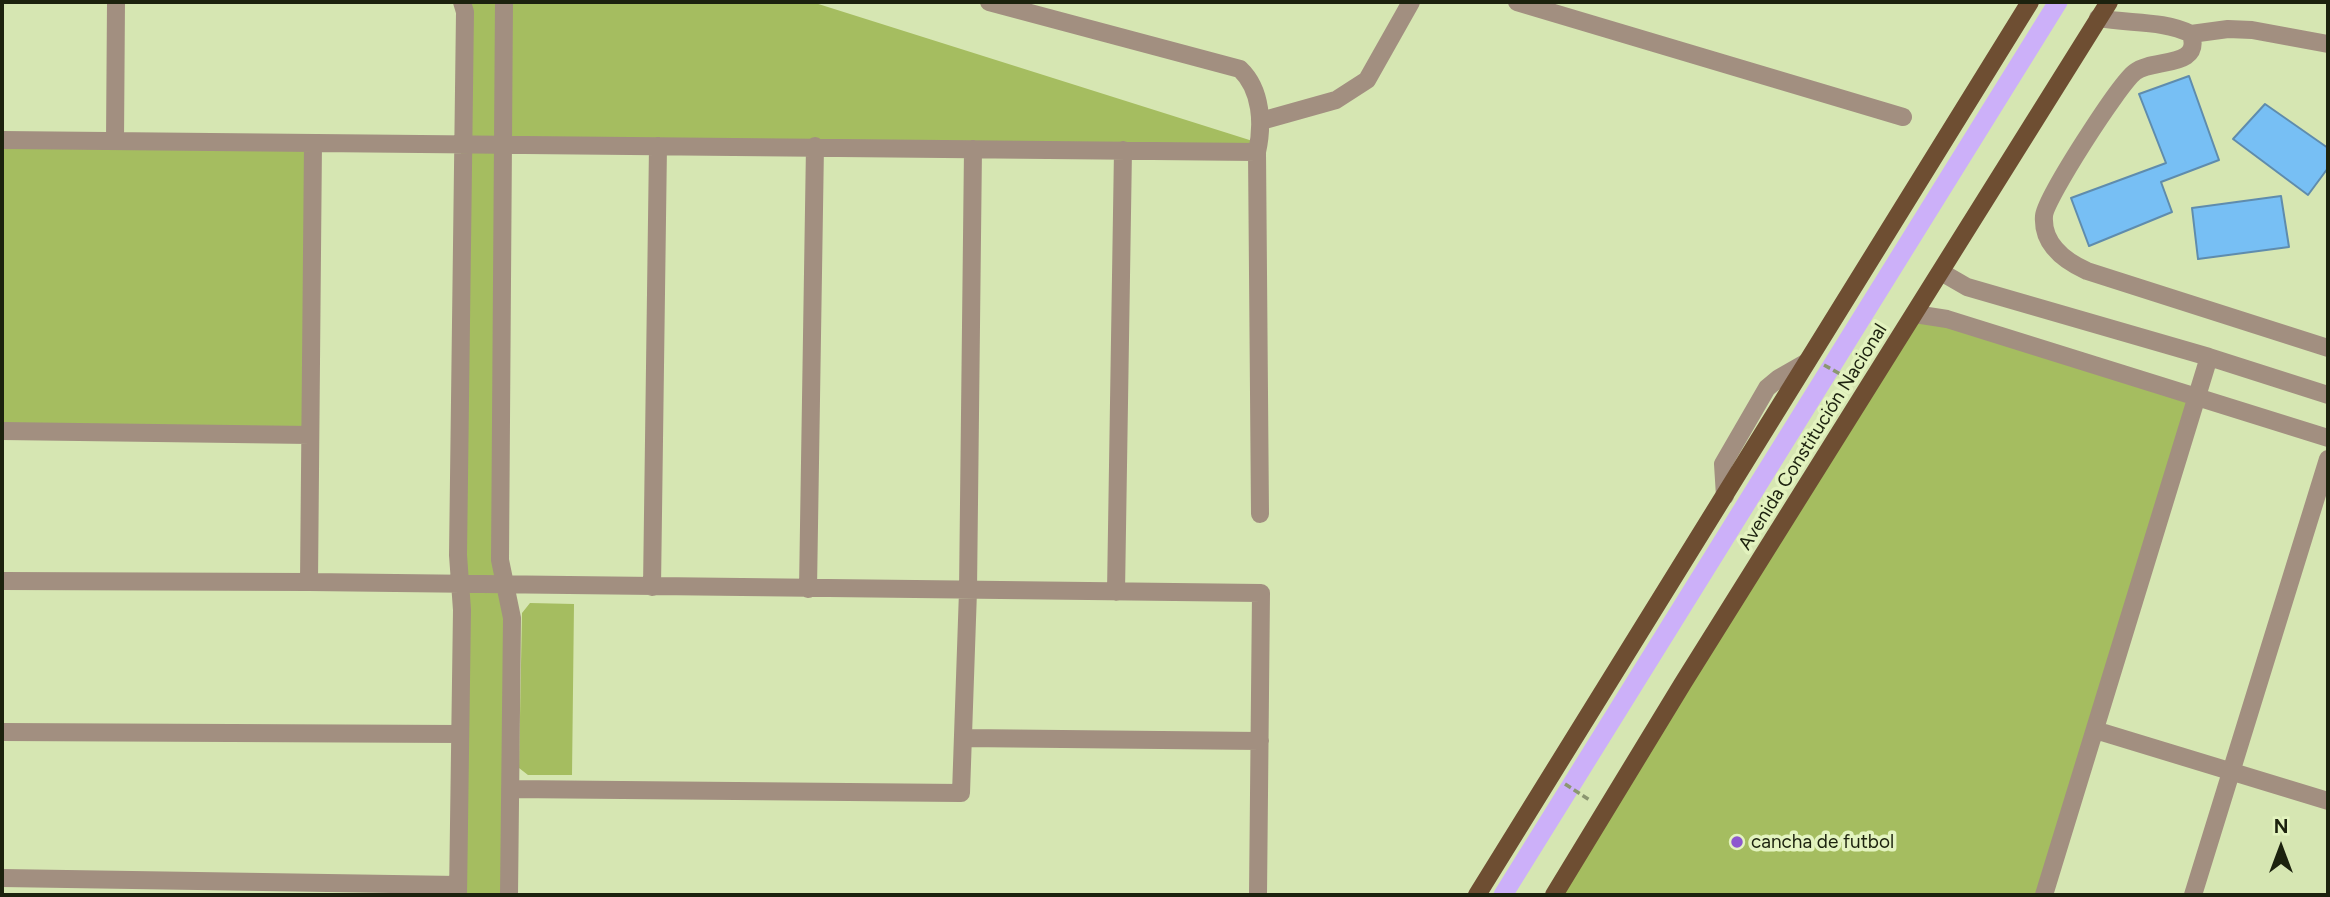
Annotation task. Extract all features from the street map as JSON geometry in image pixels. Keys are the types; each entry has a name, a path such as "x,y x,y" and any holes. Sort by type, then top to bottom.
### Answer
{"main road":[{"path":"1477,895 2030,2"},
{"name":"Avenida Constitución Nacional","path":"1554,895 2109,2"}],"street":[{"path":"115,141 116,2"},
{"path":"2,878 307,889 458,890 458,555 465,144 465,12 462,2"},
{"path":"504,2 500,559 512,618 509,895"},
{"path":"989,2 1240,69 1251,80 1262,131 1257,152 1260,514"},
{"path":"1261,121 1336,100 1367,80 1411,2"},
{"path":"1517,2 1903,117"},
{"path":"2098,18 2155,24 2181,29 2191,34 2228,29 2252,30 2328,44"},
{"path":"2191,34 2194,42 2191,52 2184,59 2137,70 2123,82 2046,207 2043,217 2052,246 2060,256 2087,271 2328,348"},
{"path":"2,140 1257,152"},
{"path":"309,582 313,143"},
{"path":"652,587 658,146"},
{"path":"808,589 815,146"},
{"path":"510,789 961,793 968,591 973,149"},
{"path":"1116,593 1124,150"},
{"path":"1941,272 1967,287 2328,394"},
{"path":"1915,314 1947,319 2328,438"},
{"path":"2044,895 2209,357"},
{"path":"2,431 310,435"},
{"path":"2193,895 2328,458"},
{"path":"2,581 1261,593 1258,895"},
{"path":"2095,730 2328,801"},
{"path":"2,732 460,734"},
{"path":"964,738 1260,741"}],"path":[{"path":"1809,359 1868,389"},
{"path":"1552,775 1606,810"}],"green space":[{"path":"462,2 812,2 1259,143 1257,152 502,144 500,559 512,618 508,895 456,895"},
{"path":"2,140 313,143 310,435 2,431"},
{"path":"1915,314 2198,397 2046,895 1559,895"},
{"path":"530,603 574,604 572,775 528,775 519,768 522,613"}],"building":[{"path":"2189,76 2219,160 2161,182 2172,212 2089,246 2071,198 2166,163 2139,94"},
{"path":"2265,104 2328,148 2328,168 2308,195 2233,139"},
{"path":"2281,196 2289,247 2198,259 2192,208"}],"waterway":[{"path":"1503,895 2058,2"}],"place":[{"name":"cancha de futbol","path":"1737,842"}]}
